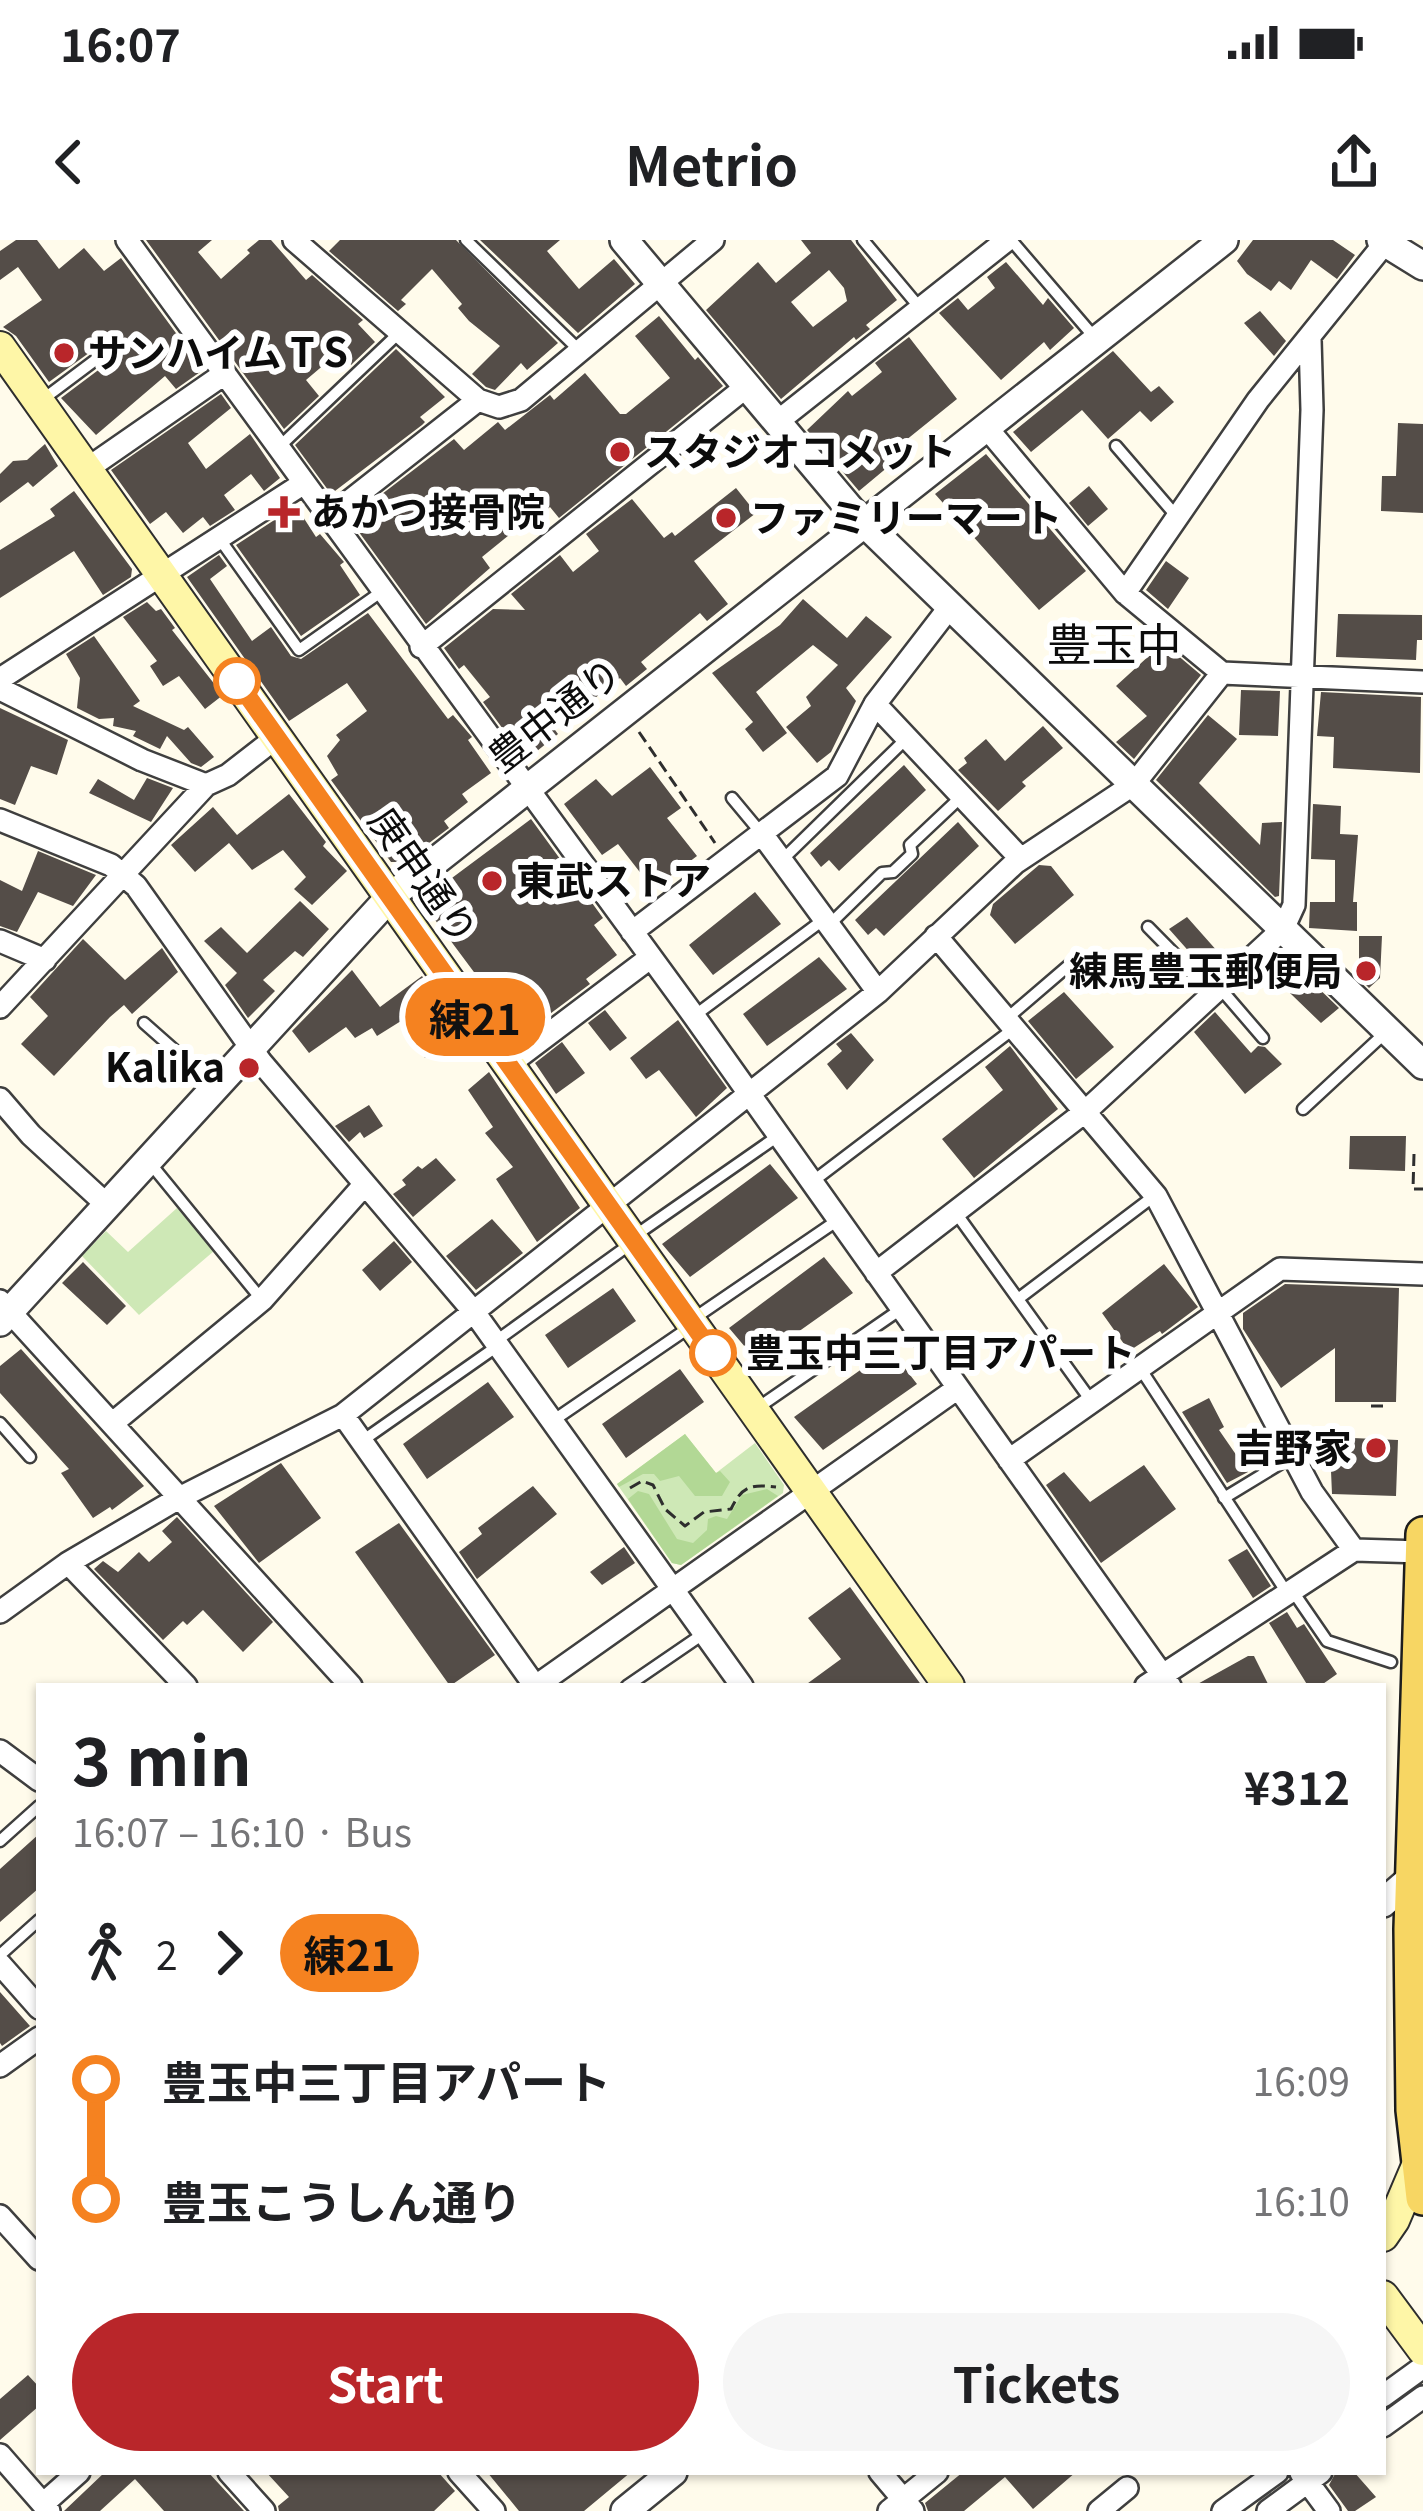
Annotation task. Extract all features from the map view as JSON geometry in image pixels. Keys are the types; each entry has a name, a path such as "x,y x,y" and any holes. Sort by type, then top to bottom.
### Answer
{"main road":[{"name":"庚申通り","path":"0,346 754,1411 797,1490 947,1683"},
{"path":"1386,2232 1420,2182 1413,2110 1423,1534"},
{"path":"1386,2300 1423,2350"}],"street":[{"path":"127,240 694,1016 1009,1460 1159,1682 1354,1550 1423,1552"},
{"path":"624,240 864,523 1423,1065"},
{"path":"303,243 478,400 500,407 511,405 713,240"},
{"path":"776,422 1009,240"},
{"name":"豊中通り","path":"4,1311 389,897 1224,240"},
{"path":"1125,593 1258,400 1383,241 1423,266"},
{"path":"876,1273 1086,1112 1282,929 1294,905 1312,410 1310,339"},
{"path":"87,469 224,374"},
{"path":"421,647 746,387"},
{"path":"328,518 478,400"},
{"path":"986,427 1125,593 1222,674 1423,682"},
{"path":"0,679 304,483"},
{"path":"632,932 837,776 875,704 949,608"},
{"path":"0,1612 68,1563 179,1498 344,1415 878,992 1021,859 1134,784 1222,674"},
{"path":"0,688 142,760 206,785"},
{"path":"875,704 1021,859"},
{"path":"0,1007 206,785 228,776 277,737"},
{"path":"0,820 125,876 252,1047 498,1343 740,1683"},
{"path":"762,834 878,992"},
{"path":"936,936 1156,1196 1312,1492 1354,1550"},
{"path":"0,941 45,960"},
{"path":"508,1064 651,957"},
{"path":"0,1099 31,1135 106,1204"},
{"path":"114,1422 262,1300 365,1184"},
{"path":"1009,1460 1280,1269 1423,1274"},
{"path":"4,1311 114,1422 348,1683"},
{"path":"539,1683 673,1589 797,1490 958,1388"},
{"path":"344,1415 533,1683"},
{"path":"68,1563 183,1683"},
{"path":"0,1751 36,1778"},
{"path":"1386,1900 1418,1873"},
{"path":"0,1959 36,2004"},
{"path":"0,2066 36,2040"},
{"path":"0,2216 36,2256"},
{"path":"1386,2394 1423,2367"},
{"path":"1386,2424 1423,2397"},
{"path":"0,2455 46,2508 76,2475"},
{"path":"233,2475 265,2511"},
{"path":"462,2475 494,2511"},
{"path":"626,2511 669,2475"},
{"path":"882,2475 902,2507 934,2475"},
{"path":"1223,2511 1273,2475"},
{"path":"1268,2511 1310,2475 1329,2511"},
{"path":"1099,2511 1127,2488"}],"lane":[{"path":"466,240 579,350"},
{"path":"863,240 920,308"},
{"path":"1009,240 1097,341"},
{"path":"278,448 400,332"},
{"path":"39,402 98,358"},
{"path":"1116,446 1178,518"},
{"path":"219,538 299,650 381,592"},
{"path":"781,861 908,738"},
{"path":"694,1016 825,923 882,873 893,872 912,854 910,845 962,796"},
{"path":"732,798 762,834"},
{"path":"1148,927 1263,1038"},
{"path":"812,1182 1009,1025 1075,960"},
{"path":"144,1023 216,1086"},
{"path":"1303,1108 1387,1031"},
{"path":"362,1441 778,1136"},
{"path":"147,1159 262,1300"},
{"path":"1018,1299 1156,1196"},
{"path":"956,1213 1092,1402"},
{"path":"554,1420 838,1220"},
{"path":"754,1411 901,1309"},
{"path":"1140,1368 1224,1498 1327,1641 1391,1662"},
{"path":"0,1423 30,1457"},
{"path":"1224,1498 1293,1456"},
{"path":"631,1683 705,1633"},
{"path":"0,1841 36,1809"},
{"path":"0,1959 36,1923"}],"path":[{"path":"624,711 727,860"},
{"path":"1414,1154 1414,1187 1423,1189"},
{"path":"1371,1406 1388,1406"},
{"path":"624,1493 642,1480 652,1485 665,1509 685,1526 704,1512 731,1510 739,1492 752,1485 797,1490"}],"green space":[{"path":"177,1208 214,1251 139,1315 82,1256 106,1231 128,1252"},
{"path":"685,1434 716,1473 755,1443 784,1485 783,1493 681,1565 672,1563 617,1484"},
{"path":"685,1434 716,1473 720,1471 730,1482 722,1496 695,1496 679,1476 660,1481 654,1474 643,1474 619,1487 617,1484"},
{"path":"767,1489 778,1496 681,1565 672,1563 628,1499 638,1491 649,1494 677,1539 693,1543 707,1530 708,1519 727,1519 742,1495"}],"building":[{"path":"16,240 37,240 59,269 84,248 104,271 121,258 203,370 176,389 165,376 96,435 61,398 105,365 105,351 93,350 49,382 16,336 3,327 42,300 18,267 0,280 0,251"},
{"path":"146,240 212,240 198,252 221,279 259,240 271,240 306,280 312,275 363,320 358,324 375,342 351,365 339,352 306,380 319,396 284,429"},
{"path":"340,240 456,240 558,343 527,370 521,363 495,390 486,387 472,374 500,346 469,321 458,308 462,304 432,269 401,300 406,304 398,311 329,251"},
{"path":"480,240 560,240 547,251 579,289 614,259 635,284 578,333"},
{"path":"801,240 851,240 897,300 866,325 870,329 854,337 781,399 706,310 758,262 776,283 811,253","holes":["829,270 844,288 847,301 813,327 791,302"]},
{"path":"1253,240 1333,240 1355,255 1337,279 1311,260 1291,290 1279,281 1271,291 1237,261"},
{"path":"1006,262 1043,305 1048,298 1074,328 1050,350 1044,342 1001,380 939,313 958,298 968,310 995,288 987,277"},
{"path":"1260,311 1286,341 1274,356 1244,323"},
{"path":"659,316 723,386 559,518 550,507 522,530 519,527 482,557 490,568 426,624 353,524 382,494 454,439 464,450 498,422 505,430 550,395 554,400 585,373 620,414 626,414 670,378 635,336"},
{"path":"909,337 957,399 895,449 901,456 859,491 807,430 848,391 852,396 882,372 875,363"},
{"path":"396,349 445,397 420,417 425,422 422,425 331,494 295,445"},
{"path":"1113,351 1151,392 1159,386 1174,402 1151,422 1140,411 1108,439 1082,410 1031,452 1013,432"},
{"path":"221,394 231,408 188,443 206,469 250,434 280,478 264,491 251,474 224,495 235,510 210,526 203,517 183,533 166,512 150,524 111,470"},
{"path":"1398,423 1423,424 1423,513 1381,511 1382,476 1396,476"},
{"path":"45,444 58,466 33,487 28,482 0,503 0,474 13,461 27,460"},
{"path":"986,454 1086,571 1039,610 935,494"},
{"path":"1089,486 1108,509 1088,526 1069,503"},
{"path":"736,488 756,513 694,561 728,604 707,621 700,613 641,662 647,669 626,686 620,678 526,760 483,702 490,697 444,648 493,609 525,610 511,594 560,555 573,572 599,551 586,534 632,499 664,538 672,532 675,536"},
{"path":"74,491 132,569 131,577 103,595 74,551 0,598 0,550 55,516 50,509"},
{"path":"296,506 316,537 320,534 344,562 340,565 360,595 301,636 236,545"},
{"path":"219,555 227,566 210,579 252,641 271,627 291,656 301,659 368,613 448,719 453,715 472,737 468,740 491,773 462,794 468,802 444,821 449,828 404,862 391,862 331,780 338,775 327,756 340,740 336,735 367,711 347,683 289,721 187,577"},
{"path":"1166,561 1189,578 1168,609 1146,590"},
{"path":"803,599 847,638 866,616 892,637 846,688 856,701 831,752 817,763 786,727 811,706 806,697 838,665 813,645 756,692 787,733 763,752 745,729 753,722 712,673 780,625"},
{"path":"147,602 156,611 161,609 223,695 205,709 179,676 163,686 150,666 157,661 123,617"},
{"path":"1338,614 1422,615 1416,660 1336,657"},
{"path":"94,636 140,701 133,706 184,730 188,727 214,757 201,767 191,763 167,736 160,749 133,736 136,731 113,726 114,718 99,719 77,708 80,678 66,654"},
{"path":"1163,643 1201,675 1134,759 1116,742 1147,716 1116,686"},
{"path":"1241,690 1280,691 1278,736 1239,735"},
{"path":"1321,692 1421,697 1420,773 1333,768 1334,737 1317,736"},
{"path":"0,708 68,740 57,775 31,766 15,805 0,799"},
{"path":"1208,715 1237,739 1199,783 1260,845 1262,823 1282,822 1279,896 1156,780"},
{"path":"1043,726 1063,748 1022,782 1026,786 998,811 958,770 967,763 964,758 986,739 1005,761"},
{"path":"904,765 926,790 839,871 829,860 821,867 810,853"},
{"path":"650,767 681,808 667,818 697,856 653,889 618,844 602,855 564,804 596,779 612,796"},
{"path":"147,778 173,788 151,822 89,793 98,779 134,800"},
{"path":"289,794 326,842 323,846 347,871 312,905 294,889 306,877 283,850 252,870 229,843 195,872 171,845 213,807 237,835"},
{"path":"1313,804 1341,806 1340,834 1358,835 1353,902 1357,902 1357,931 1309,928 1310,902 1335,902 1335,860 1311,859"},
{"path":"531,819 603,918 594,925 617,955 586,979 590,984 515,1040 492,1007 497,1003 421,901"},
{"path":"958,822 979,846 884,936 876,928 868,935 855,920"},
{"path":"38,851 96,875 73,906 38,892 17,932 0,926 0,880 22,891"},
{"path":"1039,865 1051,866 1074,895 1015,944 990,915 993,904"},
{"path":"755,892 781,924 713,975 689,945"},
{"path":"300,901 329,929 303,957 295,951 263,980 275,991 248,1018 225,985 237,973 204,941 221,927 247,953"},
{"path":"1187,917 1226,961 1209,974 1169,929"},
{"path":"1359,936 1382,936 1380,978 1369,988 1352,971 1359,965"},
{"path":"83,939 125,980 162,948 178,972 132,1014 124,1005 54,1076 21,1044 48,1016 30,997"},
{"path":"1281,952 1339,1008 1321,1023 1264,968"},
{"path":"819,957 847,989 767,1046 743,1014"},
{"path":"352,970 380,1007 422,976 460,1034 425,1058 401,1021 377,1036 372,1028 355,1038 346,1027 309,1053 292,1031"},
{"path":"1064,992 1114,1047 1076,1079 1028,1021"},
{"path":"605,1010 627,1038 610,1051 588,1023"},
{"path":"1215,1012 1251,1053 1258,1046 1265,1047 1282,1064 1245,1094 1194,1032"},
{"path":"678,1020 727,1088 696,1117 659,1070 646,1079 630,1058"},
{"path":"851,1033 874,1060 847,1090 827,1064 842,1051 836,1044"},
{"path":"562,1042 585,1073 556,1094 535,1063"},
{"path":"1010,1046 1058,1109 974,1178 942,1139 1003,1090 985,1067"},
{"path":"489,1072 580,1208 537,1242 496,1179 513,1167 485,1133 493,1127 468,1090"},
{"path":"369,1105 383,1126 364,1138 360,1132 349,1142 335,1126"},
{"path":"1350,1136 1406,1136 1405,1171 1349,1169"},
{"path":"436,1158 456,1180 413,1217 393,1194 406,1185 402,1180 418,1166 422,1169"},
{"path":"770,1164 798,1198 690,1277 662,1244"},
{"path":"492,1219 523,1253 476,1290 446,1256"},
{"path":"394,1241 412,1262 380,1291 362,1270"},
{"path":"824,1257 853,1293 757,1361 729,1328"},
{"path":"83,1262 126,1306 107,1325 62,1283"},
{"path":"1164,1264 1198,1307 1129,1351 1102,1313"},
{"path":"1285,1284 1399,1288 1396,1402 1335,1402 1335,1348 1281,1388 1243,1329 1243,1313"},
{"path":"613,1288 636,1321 568,1368 545,1335"},
{"path":"21,1349 144,1486 112,1510 93,1518 61,1473 69,1469 0,1393 0,1366"},
{"path":"890,1349 917,1384 823,1450 794,1417"},
{"path":"680,1369 704,1402 626,1458 602,1424"},
{"path":"488,1382 514,1417 427,1479 403,1444"},
{"path":"1209,1398 1224,1427 1219,1430 1248,1472 1227,1483 1182,1412"},
{"path":"1330,1437 1398,1440 1396,1496 1332,1494 1331,1471 1316,1468 1317,1444 1329,1445"},
{"path":"281,1463 321,1518 259,1563 214,1506"},
{"path":"1144,1465 1176,1509 1101,1563 1046,1485 1064,1472 1090,1502"},
{"path":"533,1486 557,1514 477,1579 459,1552 482,1534 478,1528"},
{"path":"177,1517 273,1622 243,1652 203,1610 163,1640 94,1569 103,1561 118,1572 139,1552 149,1562 172,1542 162,1531"},
{"path":"399,1523 495,1655 448,1683 355,1552"},
{"path":"624,1547 635,1563 602,1585 590,1572"},
{"path":"1247,1549 1271,1586 1253,1598 1228,1560"},
{"path":"850,1587 920,1683 808,1683 841,1659 808,1618"},
{"path":"1287,1612 1297,1628 1304,1624 1337,1674 1324,1683 1306,1683 1269,1623"},
{"path":"1254,1656 1268,1683 1199,1683"},
{"path":"36,1837 36,1891 0,1922 0,1869"},
{"path":"0,1992 30,2026 2,2046 0,2043"},
{"path":"28,2375 36,2384 36,2409 0,2440 0,2399"},
{"path":"102,2475 211,2475 244,2511 164,2511 135,2479 100,2511 64,2511"},
{"path":"269,2475 441,2475 455,2491 434,2511 279,2511 278,2506 289,2497"},
{"path":"489,2475 627,2475 584,2511 519,2511"},
{"path":"959,2475 1073,2475 1033,2509 1005,2477 964,2511 928,2511 925,2503"},
{"path":"1334,2475 1357,2475 1376,2497 1348,2511 1329,2485"}],"bus line":[{"name":"練21","path":"237,681 713,1353"}],"place":[{"name":"サンハイム T S","path":"64,353"},
{"name":"スタジオコメット","path":"620,452"},
{"name":"あかつ接骨院","path":"284,512"},
{"name":"ファミリーマート","path":"726,518"},
{"name":"東武ストア","path":"492,881"},
{"name":"練馬豊玉郵便局","path":"1366,971"},
{"name":"Kalika","path":"249,1068"},
{"name":"豊玉中三丁目アパート","path":"713,1353"},
{"name":"吉野家","path":"1376,1448"}],"district":[{"name":"豊玉中","path":"1114,645"}]}
